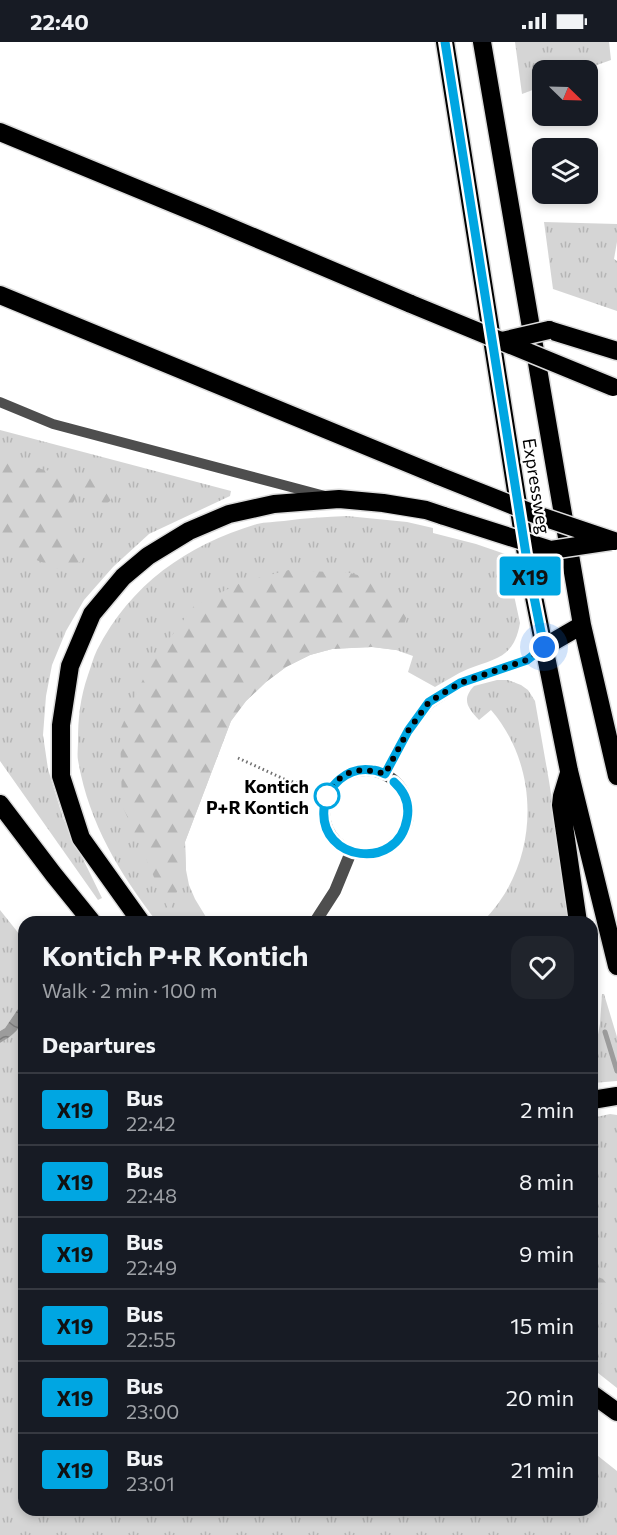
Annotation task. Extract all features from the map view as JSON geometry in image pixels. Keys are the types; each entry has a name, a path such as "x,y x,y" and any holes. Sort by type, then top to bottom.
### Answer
{"highway":[{"name":"Expressweg","path":"446,42 528,567 569,771 617,966"},
{"name":"Expressweg","path":"482,42 582,625 617,776"},
{"path":"494,42 496,55 495,112"},
{"path":"0,132 615,387"},
{"path":"0,295 439,476 616,542"},
{"path":"502,341 549,330 611,350"},
{"path":"137,916 81,838 61,776 61,725 70,666 92,614 123,577 148,556 189,531 229,514 274,504 339,499 383,502 426,510 551,550 616,542"},
{"path":"544,647 582,625"},
{"path":"569,771 561,805 577,916"},
{"path":"0,804 87,916"},
{"path":"598,1099 617,1096"},
{"path":"598,1398 617,1412"}],"street":[{"path":"385,774 408,731 429,702 460,683 527,660 544,647"},
{"path":"370,769 385,774 403,790 409,808 405,829 397,842 385,850 368,855 351,852 333,839 326,825 324,811 327,796 333,785 345,775 356,770 370,769"},
{"path":"319,916 335,891 351,852"}],"lane":[{"path":"0,402 53,424 339,499"}],"path":[{"path":"238,758 308,787"}],"green space":[{"path":"515,42 609,42 611,60 598,65 598,60 532,60 532,90 522,94"},
{"path":"544,222 617,224 614,259 617,261 617,311 553,289"},
{"path":"0,430 231,491 230,496 149,534 113,567 84,600 66,631 52,665 46,696 43,735 48,769 63,818 102,898 98,900 0,761"},
{"path":"0,452 41,469 80,478 98,477 110,485 112,498 106,504 77,495 70,510 67,520 68,537 78,541 85,551 80,562 58,569 34,559 21,549 0,539"},
{"path":"347,516 407,522 433,528 433,533 505,554 520,623 517,635 502,655 464,671 435,687 408,672 413,656 396,650 372,647 332,649 310,655 286,667 266,682 246,701 231,721 185,842 189,885 205,916 153,916 130,885 107,846 83,783 78,756 79,717 81,700 93,659 111,626 126,605 164,570 185,556 207,543 260,523"},
{"path":"289,570 350,573 381,581 407,615 396,650 372,647 349,648 332,649 310,655 286,667 246,701 231,721 185,842 186,870 169,911 122,805 120,730 149,666 194,606 242,582"},
{"path":"497,680 508,680 528,690 535,701 570,916 487,916 501,900 515,874 524,847 527,818 526,789 520,761 508,734 491,710 479,720 467,704 468,696 474,686"},
{"path":"0,910 18,932 18,1009 5,1028 0,1031"},
{"path":"602,994 604,994 617,1037 617,1081 598,1083"},
{"path":"18,1028 18,1516 598,1516 598,1456 617,1471 617,1535 0,1535 0,1043"},
{"path":"617,1115 617,1388 598,1373 598,1117"},
{"path":"598,1277 603,1279 610,1288 609,1300 599,1305"}],"water":[{"path":"18,1009 18,1029 0,1043 0,1031 5,1028"}],"waterway":[{"path":"605,1032 617,1071"}],"bus line":[{"name":"X19","path":"394,782 403,790 409,808 405,829 397,842 385,850 368,855 351,852 339,845 326,825 324,811 327,796 333,785 345,775 356,770 370,769 385,774 408,731 429,702 460,683 527,660 544,647 528,567 445,42"}],"place":[{"name":"Kontich P+R Kontich","path":"327,796"}],"route":[{"path":"327,796 333,785 345,775 356,770 370,769 385,774 408,731 429,702 460,683 527,660 544,647"}]}
